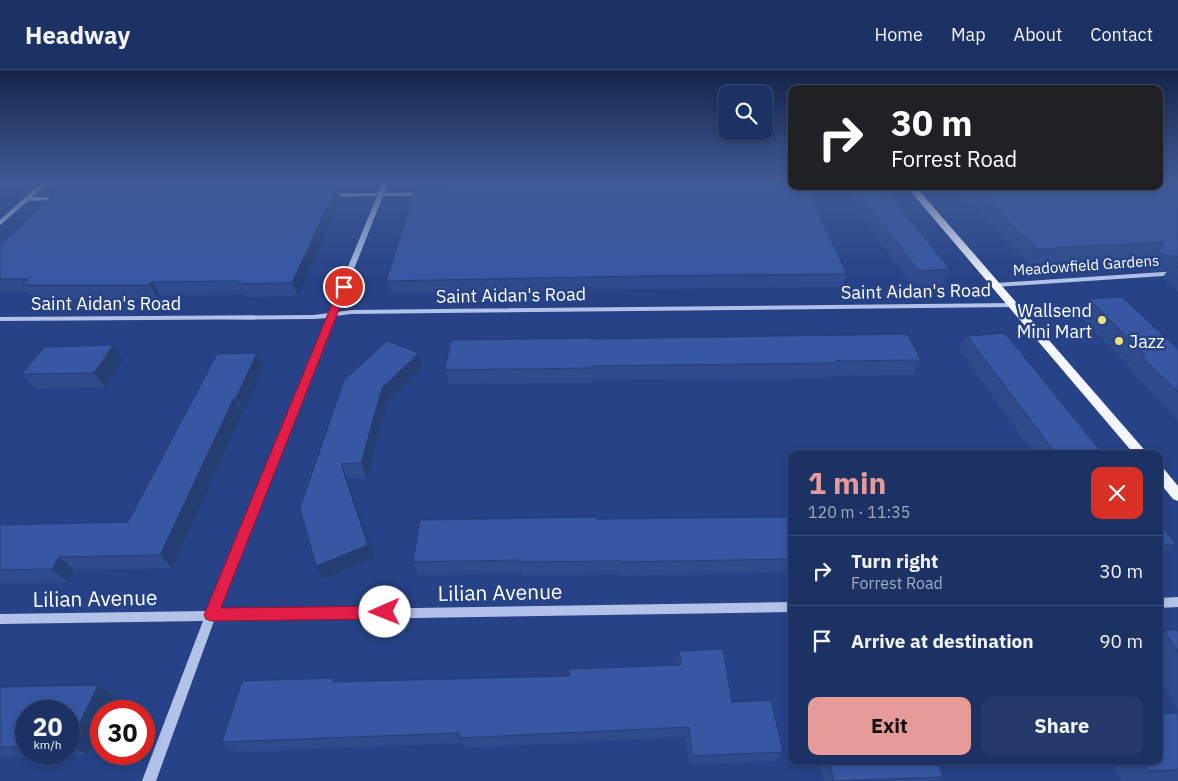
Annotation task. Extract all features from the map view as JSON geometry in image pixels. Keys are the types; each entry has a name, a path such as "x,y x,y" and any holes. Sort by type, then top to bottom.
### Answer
{"main road":[{"path":"935,214 1139,450"},
{"path":"1163,478 1178,495"}],"street":[{"path":"0,223 10,214"},
{"path":"149,781 211,615 372,214"},
{"name":"Meadowfield Gardens","path":"996,285 1178,273"},
{"name":"Saint Aidan's Road","path":"0,319 314,317 351,312 1013,304"},
{"name":"Saint Aidan's Road","path":"0,323 10,319"},
{"path":"1163,603 1178,602"},
{"name":"Lilian Avenue","path":"0,619 788,607"}],"building":[{"path":"33,214 324,214 292,283 239,284 241,281 152,282 150,285 23,285 29,279 0,279 0,245"},
{"path":"407,214 819,214 847,274 645,276 386,281"},
{"path":"875,214 905,214 950,269 918,271"},
{"path":"1001,214 1178,214 1178,256 1164,256 1158,251 1165,242 1037,249"},
{"path":"1122,297 1178,349 1178,392 1141,356 1145,355 1089,299"},
{"path":"1005,333 1100,450 1053,450 967,336"},
{"path":"907,334 921,360 445,370 451,340"},
{"path":"387,341 419,353 382,388 361,463 341,464 368,545 316,566 300,508 344,380"},
{"path":"113,345 94,373 22,374 44,347"},
{"path":"257,353 160,555 59,557 52,569 0,570 0,525 128,522 217,354"},
{"path":"597,517 597,519 788,517 788,559 622,562 520,562 520,560 413,562 420,520"},
{"path":"1163,528 1176,544 1163,546"},
{"path":"1164,630 1178,630 1178,652"},
{"path":"723,649 732,702 771,700 783,752 692,756 689,727 460,738 460,733 222,742 242,681 334,678 333,682 569,676 569,669 681,665 679,651"},
{"path":"98,685 80,722 80,700 15,700 15,747 0,747 0,687"},
{"path":"1178,713 1178,770 1150,771 1147,765 1163,765 1163,714"},
{"path":"830,765 939,765 943,777 834,781"}],"place":[{"name":"Wallsend Mini Mart","path":"1102,320"},
{"name":"Jazz","path":"1119,341"}],"route":[{"path":"344,287 211,615 385,612"}]}
